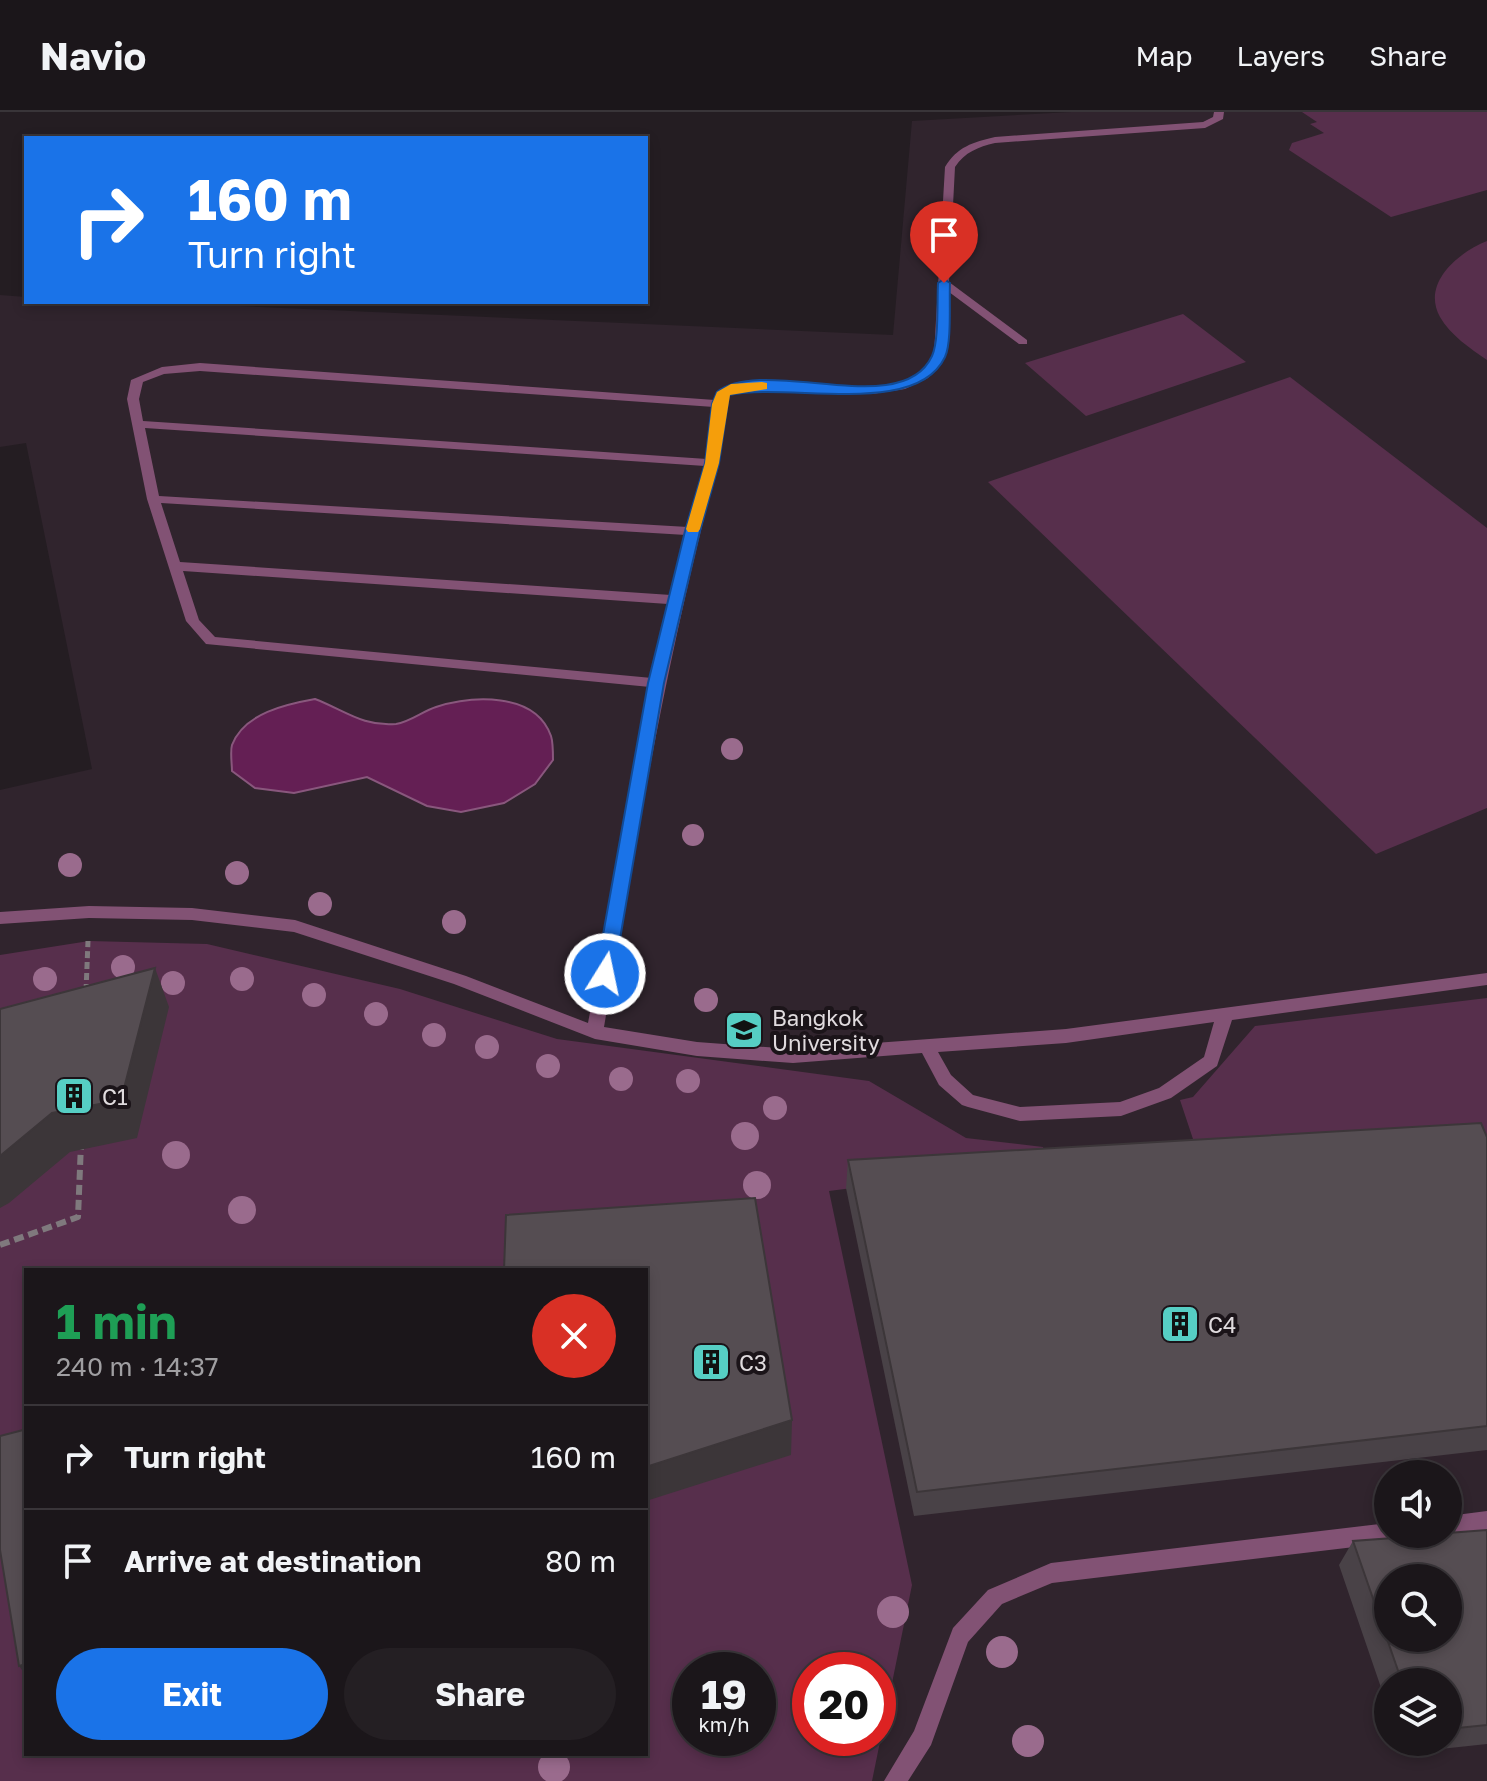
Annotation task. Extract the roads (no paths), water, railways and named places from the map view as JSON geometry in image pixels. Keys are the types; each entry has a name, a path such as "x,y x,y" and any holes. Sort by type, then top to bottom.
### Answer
{"lane":[{"path":"595,1032 656,683 692,531 712,463 719,404 724,392 753,386 883,390 909,384 927,373 940,354 950,167 955,157 965,149 995,140 1205,125 1218,119 1219,112"},
{"path":"944,283 1023,342"},
{"path":"656,683 211,641 193,621 153,499 133,399 137,380 162,371 200,367 719,404"},
{"path":"137,424 712,463"},
{"path":"153,499 692,531"},
{"path":"174,566 676,600"},
{"path":"0,918 89,912 192,914 295,926 460,980 595,1032 697,1049 793,1056 1066,1036 1487,979"},
{"path":"927,1047 945,1080 968,1100 1020,1114 1121,1109 1165,1093 1211,1061 1225,1015"},
{"path":"1462,1524 1487,1521"},
{"path":"895,1781 923,1737 960,1635 995,1597 1051,1573 1374,1535"}],"place":[{"name":"Bangkok University","path":"744,1030"},
{"name":"C1","path":"74,1096"},
{"name":"C4","path":"1180,1324"},
{"name":"C3","path":"711,1362"}]}
